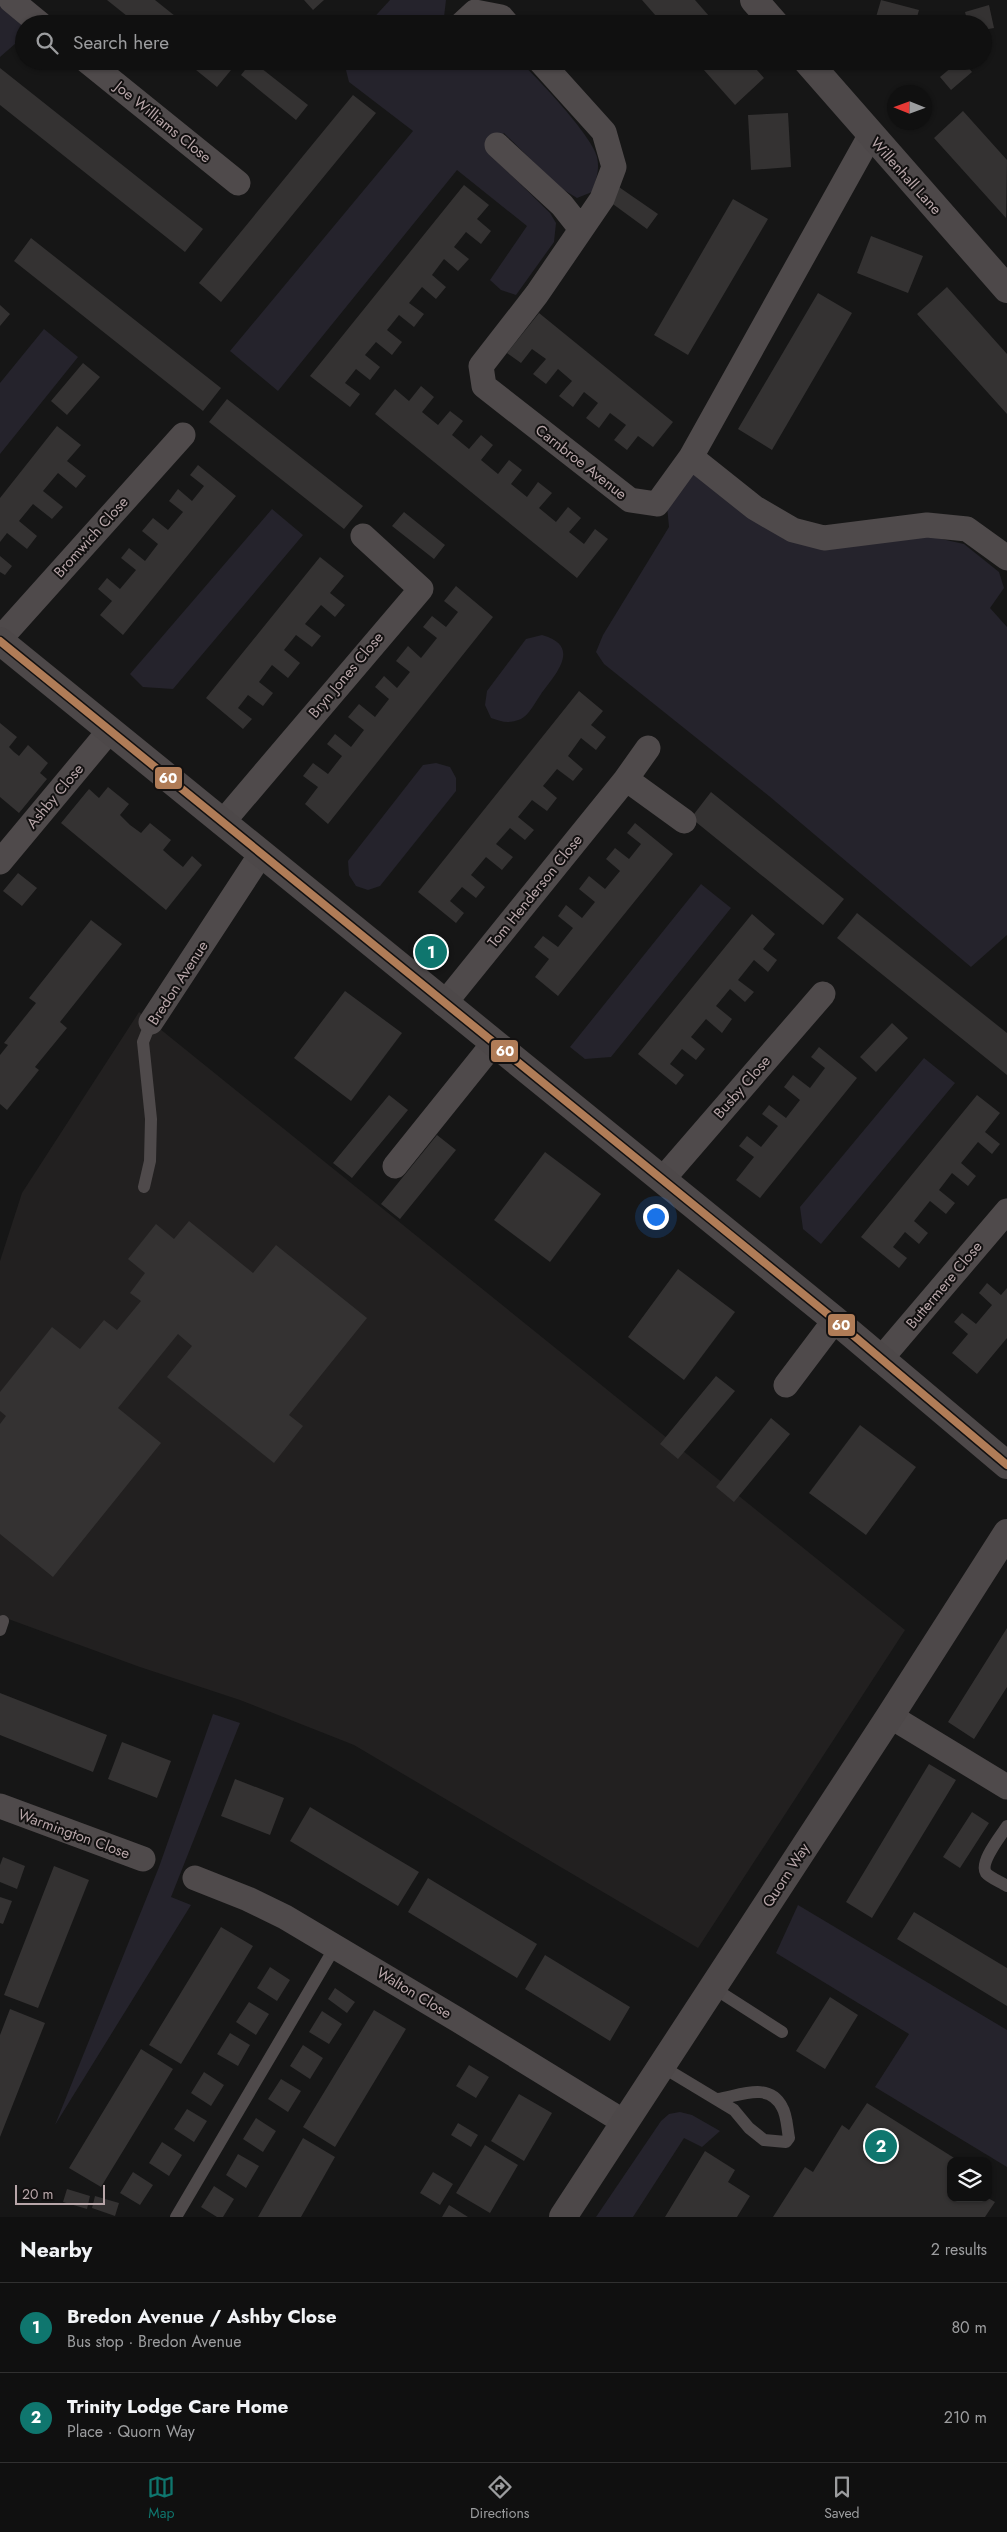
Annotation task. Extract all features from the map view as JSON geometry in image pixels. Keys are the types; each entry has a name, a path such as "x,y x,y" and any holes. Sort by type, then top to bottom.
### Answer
{"street":[{"path":"11,0 29,15"},
{"path":"754,0 766,15"},
{"path":"472,15 476,12 497,14"},
{"name":"Joe Williams Close","path":"98,70 238,183"},
{"name":"Carnbroe Avenue","path":"548,70 604,132 614,167 602,199 537,294 481,366 484,386 630,500 657,504 691,457 870,136"},
{"name":"Willenhall Lane","path":"815,70 870,136 1007,289"},
{"path":"496,145 562,205 581,229"},
{"name":"Bromwich Close","path":"0,640 183,434"},
{"path":"691,457 755,508 793,530 824,538 927,526 967,529 1007,558"},
{"name":"Bryn Jones Close","path":"222,822 421,589 363,536"},
{"path":"0,640 493,1044 835,1320 880,1360 1007,1465"},
{"name":"Ashby Close","path":"0,862 110,730"},
{"name":"Tom Henderson Close","path":"444,1004 626,779 648,748"},
{"path":"626,779 684,821"},
{"name":"Bredon Avenue","path":"151,1022 261,854"},
{"name":"Busby Close","path":"662,1180 823,994"},
{"path":"395,1166 493,1044"},
{"name":"Buttermere Close","path":"880,1360 1007,1211"},
{"path":"786,1385 835,1320"},
{"name":"Quorn Way","path":"563,2217 890,1716 1007,1533"},
{"path":"890,1716 1007,1787"},
{"name":"Warmington Close","path":"2,1812 142,1859"},
{"name":"Walton Close","path":"196,1878 266,1907 624,2122"}],"lane":[{"name":"Bredon Avenue","path":"144,1187 150,1161 150,1119 143,1042 151,1022"},
{"path":"1007,1826 985,1860 984,1868 987,1874 1007,1886"},
{"path":"176,2217 335,1947"},
{"path":"712,1987 782,2032"},
{"path":"661,2066 734,2110 749,2128 764,2140 786,2142 789,2138 782,2106 770,2094 757,2091 718,2099"}],"shaded area":[{"path":"390,0 446,0 444,15 376,15"},
{"path":"0,5 15,17 15,44 0,57"},
{"path":"346,70 528,70 586,136 597,157 597,175 592,192 577,198 559,187 504,133 488,152 550,213 556,223 554,242 516,295 501,290 490,280 527,226 457,170 278,391 230,351 413,131 349,82"},
{"path":"44,329 78,357 0,454 0,383"},
{"path":"691,470 784,539 928,536 964,544 999,572 1004,588 990,608 1007,627 1007,935 971,967 769,796 604,664 596,652 603,635 669,527 667,506"},
{"path":"272,509 303,535 173,689 143,687 130,674"},
{"path":"542,635 554,640 561,646 563,653 562,661 553,678 532,708 521,719 509,722 491,718 485,705 487,691 526,639"},
{"path":"436,763 450,767 456,778 456,791 380,886 368,890 356,886 349,875 348,861 423,765"},
{"path":"701,884 731,908 611,1057 585,1059 570,1047"},
{"path":"139,1012 905,1630 698,1948 354,1745 240,1700 140,1667 0,1616 0,1261 22,1193"},
{"path":"924,1058 955,1083 821,1244 803,1229 800,1207"},
{"path":"213,1714 240,1723 171,1897 191,1905 55,2125 159,1867"},
{"path":"798,1905 1007,2030 1007,2167 875,2087 909,2034 776,1953"},
{"path":"680,2112 692,2115 720,2131 702,2147 684,2138 633,2217 596,2217 661,2121 669,2114"}],"building":[{"path":"107,0 155,0 174,15 126,15"},
{"path":"304,0 324,0 313,10"},
{"path":"642,0 695,0 708,15 655,15"},
{"path":"881,0 919,10 918,15 877,15"},
{"path":"989,5 991,15 966,15 965,12"},
{"path":"0,68 203,229 185,252 0,105"},
{"path":"196,70 231,70 217,87"},
{"path":"245,70 263,70 308,105 296,120 241,75"},
{"path":"704,70 757,70 764,78 735,105"},
{"path":"948,70 970,70 972,72 951,90 940,77"},
{"path":"353,95 376,113 221,302 199,283"},
{"path":"963,111 1007,160 1006,218 934,138"},
{"path":"788,113 791,167 751,170 748,115"},
{"path":"464,185 489,205 477,219 491,231 481,244 466,232 454,247 469,259 458,271 444,259 432,275 446,287 436,299 422,287 409,303 424,314 414,327 399,315 387,330 402,342 392,355 376,342 365,355 380,367 370,380 356,369 345,383 360,394 350,407 310,376"},
{"path":"616,185 658,214 647,229 606,199"},
{"path":"733,199 768,219 688,355 654,335"},
{"path":"871,236 923,256 908,293 857,273"},
{"path":"31,238 221,388 203,411 14,261"},
{"path":"947,287 1007,354 1007,414 917,314"},
{"path":"818,293 852,313 772,450 738,429"},
{"path":"0,305 10,314 0,326"},
{"path":"539,313 673,422 653,447 638,436 627,450 614,440 626,425 610,413 599,428 586,418 598,403 584,392 573,407 559,396 572,381 558,369 546,384 533,374 546,359 532,349 521,363 507,353"},
{"path":"83,363 100,377 67,415 51,401"},
{"path":"421,386 434,397 422,412 438,425 450,411 463,421 452,435 469,449 481,435 493,445 481,460 498,474 509,460 522,470 511,484 527,497 538,482 552,493 539,508 556,522 568,507 581,518 569,532 584,544 595,529 608,539 577,578 375,414 395,389 409,401"},
{"path":"227,399 363,506 344,529 209,422"},
{"path":"57,426 81,445 67,461 86,476 76,488 58,473 43,491 63,507 52,519 33,504 19,521 37,536 27,549 7,533 0,542 0,498"},
{"path":"198,465 236,496 123,635 100,615 112,601 98,589 107,578 120,589 136,570 121,558 129,548 145,561 158,544 142,531 153,518 168,530 183,512 169,501 178,489 192,501 204,486 190,475"},
{"path":"404,512 445,545 434,559 392,526"},
{"path":"0,556 12,566 5,575 0,572"},
{"path":"320,557 344,576 330,593 345,605 335,617 321,605 305,624 321,636 312,647 296,635 284,650 300,663 288,678 272,665 259,682 273,693 263,706 248,695 238,708 252,719 243,729 206,698"},
{"path":"456,586 493,617 328,824 305,804 318,787 303,776 313,763 328,774 342,756 327,744 335,734 351,747 364,730 348,717 359,704 375,717 389,699 375,687 384,676 397,688 410,672 396,661 408,646 421,658 437,638 423,627 432,616 446,627 458,612 444,601"},
{"path":"579,691 603,711 591,725 606,737 596,750 581,738 568,756 583,769 573,781 557,769 543,786 557,798 547,811 532,800 518,817 534,830 525,840 510,828 496,844 513,857 502,870 486,857 471,875 485,887 476,898 462,887 450,901 464,913 456,923 418,892"},
{"path":"0,723 17,737 9,747 14,752 19,756 28,745 48,763 40,773 47,779 19,813 0,797"},
{"path":"108,787 129,804 120,815 130,825 141,833 150,823 171,840 163,850 183,867 192,856 202,865 166,910 61,823 89,789 99,798"},
{"path":"711,792 844,899 823,925 691,818"},
{"path":"635,823 673,854 558,996 535,977 549,959 534,947 543,936 558,947 573,928 558,916 566,905 582,918 595,902 579,889 589,876 605,889 620,871 606,859 615,848 629,859 641,844 627,833"},
{"path":"18,873 37,888 22,906 3,891"},
{"path":"857,913 1007,1033 1007,1075 837,938"},
{"path":"752,914 775,934 763,949 777,960 768,972 754,960 738,980 754,992 745,1002 730,989 716,1006 732,1019 722,1033 706,1019 691,1037 705,1049 696,1060 682,1049 670,1064 684,1075 676,1085 638,1054"},
{"path":"91,920 122,944 60,1022 67,1028 35,1067 39,1070 7,1110 0,1104 0,1055 8,1045 4,1043 36,1003 29,998"},
{"path":"345,991 402,1033 351,1101 294,1058"},
{"path":"892,1023 908,1038 876,1072 860,1057"},
{"path":"819,1047 857,1078 760,1198 736,1180 754,1157 739,1146 747,1136 761,1147 778,1126 762,1114 769,1105 786,1118 800,1100 784,1087 793,1075 810,1088 825,1068 811,1057"},
{"path":"389,1095 408,1110 352,1178 333,1163"},
{"path":"977,1095 1000,1113 985,1132 1000,1144 992,1154 978,1142 961,1163 976,1176 968,1186 952,1173 939,1190 955,1203 946,1214 930,1201 914,1221 928,1233 919,1244 905,1232 893,1247 907,1258 899,1268 861,1237"},
{"path":"437,1135 456,1150 400,1219 381,1204"},
{"path":"545,1152 601,1194 550,1262 494,1220"},
{"path":"189,1221 253,1273 276,1245 367,1318 289,1415 303,1426 274,1463 167,1377 192,1346 178,1334 118,1408 161,1443 53,1577 0,1534 0,1424 6,1416 0,1411 0,1392 52,1327 80,1349 104,1320 117,1330 141,1301 130,1293 145,1273 128,1259 156,1224 174,1239"},
{"path":"678,1269 735,1312 684,1380 628,1337"},
{"path":"987,1283 1001,1295 1007,1288 1007,1338 977,1374 952,1353 968,1334 954,1322 962,1313 976,1324 992,1305 979,1293"},
{"path":"716,1376 735,1391 678,1459 660,1444"},
{"path":"771,1418 790,1434 734,1502 716,1487"},
{"path":"860,1425 916,1467 866,1535 809,1493"},
{"path":"1007,1628 1007,1687 974,1739 948,1722"},
{"path":"0,1693 107,1735 93,1772 0,1735"},
{"path":"122,1742 171,1761 157,1798 108,1779"},
{"path":"929,1764 956,1780 872,1918 846,1902"},
{"path":"235,1779 284,1798 270,1835 221,1816"},
{"path":"310,1807 419,1872 398,1906 290,1841"},
{"path":"972,1812 989,1823 960,1868 943,1857"},
{"path":"3,1857 25,1866 17,1889 0,1882 0,1865"},
{"path":"54,1866 89,1880 38,2008 4,1995"},
{"path":"428,1878 537,1944 517,1978 408,1912"},
{"path":"0,1897 12,1901 3,1924 0,1923"},
{"path":"914,1912 1007,1968 1007,2006 897,1939"},
{"path":"221,1927 253,1946 181,2064 149,2045"},
{"path":"545,1955 630,2007 610,2041 525,1989"},
{"path":"270,1967 290,1980 277,2001 257,1988"},
{"path":"335,1988 355,2002 347,2013 328,1999"},
{"path":"830,1997 858,2015 825,2069 796,2051"},
{"path":"249,2002 269,2014 256,2035 236,2022"},
{"path":"10,2009 45,2023 0,2137 0,2035"},
{"path":"374,2010 406,2029 335,2147 303,2127"},
{"path":"322,2011 342,2024 329,2044 309,2032"},
{"path":"230,2033 250,2045 238,2066 217,2054"},
{"path":"303,2045 323,2058 310,2079 290,2066"},
{"path":"141,2049 173,2069 101,2187 69,2168"},
{"path":"469,2065 489,2077 476,2098 456,2086"},
{"path":"204,2072 224,2085 211,2106 191,2093"},
{"path":"281,2079 301,2091 288,2112 268,2099"},
{"path":"519,2094 552,2113 524,2161 491,2141"},
{"path":"867,2103 953,2157 947,2157 947,2202 992,2202 992,2200 995,2202 985,2217 773,2217 805,2167 813,2172 842,2125 849,2130"},
{"path":"187,2109 207,2121 194,2142 174,2129"},
{"path":"256,2118 276,2131 263,2152 243,2139"},
{"path":"458,2123 478,2135 471,2147 451,2135"},
{"path":"303,2138 335,2157 301,2217 258,2217"},
{"path":"162,2142 182,2155 169,2176 149,2163"},
{"path":"485,2145 518,2165 490,2213 456,2193"},
{"path":"705,2151 735,2170 728,2182 750,2196 737,2217 665,2217"},
{"path":"238,2154 259,2166 246,2188 226,2175"},
{"path":"133,2172 153,2185 140,2205 120,2193"},
{"path":"433,2172 453,2184 440,2205 420,2193"},
{"path":"214,2186 234,2199 223,2217 217,2217 201,2207"},
{"path":"67,2189 90,2196 87,2209 63,2202"},
{"path":"95,2196 119,2203 115,2216 92,2208"},
{"path":"449,2205 468,2217 442,2217"}],"transit line":[{"name":"60","path":"0,641 835,1320 1007,1465"}],"place":[{"name":"Bredon Avenue / Ashby Close","path":"431,952"},
{"name":"Trinity Lodge Care Home","path":"881,2146"}]}
